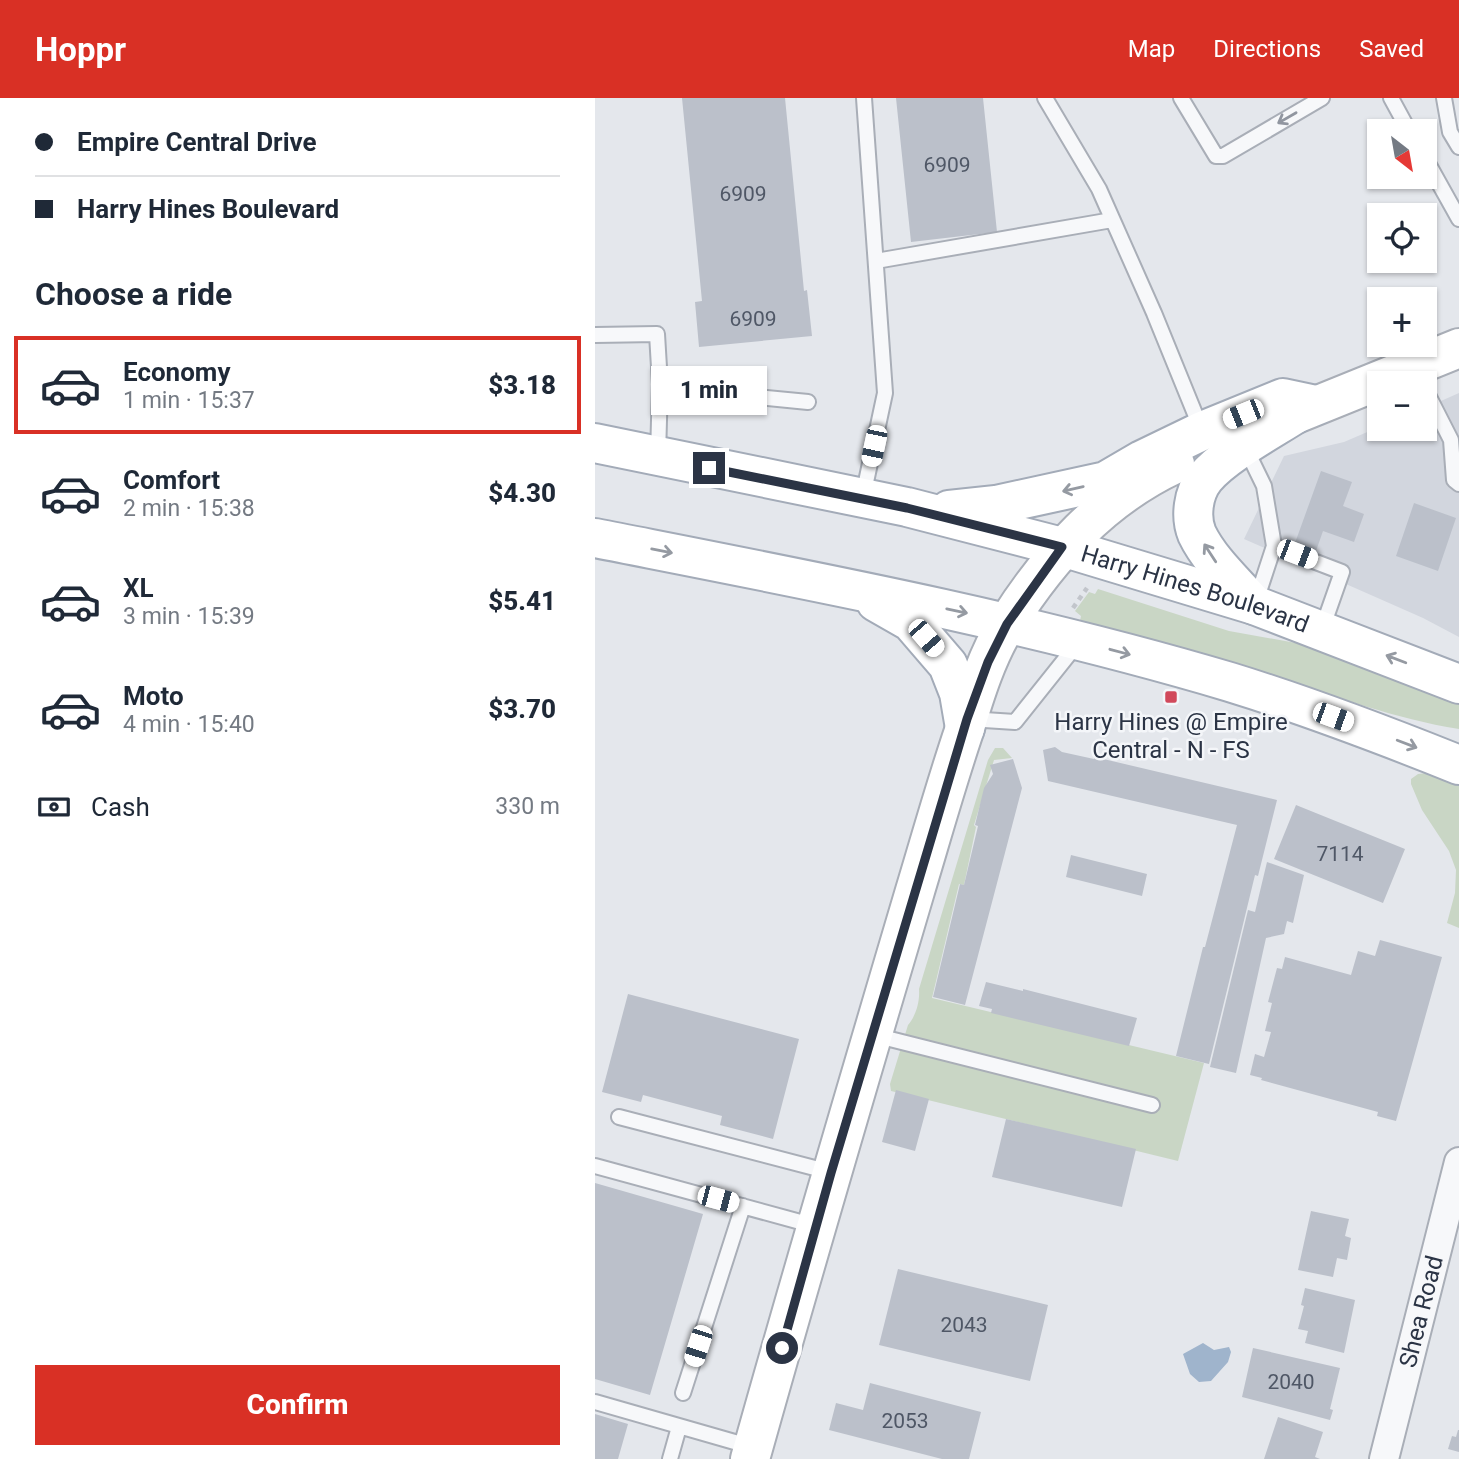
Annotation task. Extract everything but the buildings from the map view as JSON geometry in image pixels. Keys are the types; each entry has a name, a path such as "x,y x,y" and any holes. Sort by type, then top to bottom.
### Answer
{"main road":[{"path":"1430,371 1459,348"},
{"path":"751,1453 831,1173 966,723 988,662 1007,624 1062,547 1098,512 1133,487 1219,442 1307,409 1367,393"},
{"path":"907,508 954,510 996,505 1106,481 1142,460 1219,442"},
{"path":"1219,442 1193,505 1194,521 1198,534 1216,563 1254,605"},
{"name":"Harry Hines Boulevard","path":"595,443 907,508 1062,547 1254,605 1458,680"},
{"path":"595,538 853,589 1007,624 1074,627 1320,712 1459,765"},
{"path":"853,589 911,622 943,658 959,693 966,723"}],"street":[{"name":"Shea Road","path":"1384,1459 1459,1162"}],"lane":[{"path":"862,499 885,393 864,98"},
{"path":"1045,98 1099,189 1154,313 1219,442 1264,486 1274,545 1254,605"},
{"path":"1187,100 1216,156 1223,156 1322,98"},
{"path":"1391,98 1402,119"},
{"path":"1444,98 1450,132 1459,147"},
{"path":"1437,180 1459,219"},
{"path":"876,261 1112,220"},
{"path":"595,335 657,334 660,384 658,457"},
{"path":"660,384 694,391 808,402"},
{"path":"1437,412 1451,440 1454,480 1459,484"},
{"path":"1274,545 1342,572 1321,631"},
{"path":"966,723 1015,722 1074,627"},
{"path":"872,1035 1152,1105"},
{"path":"619,1117 831,1173"},
{"path":"595,1166 816,1226"},
{"path":"683,1393 743,1206"},
{"path":"595,1402 679,1427 751,1453"},
{"path":"670,1459 679,1427"}],"path":[{"path":"1074,627 1087,589"}],"shaded area":[{"path":"1459,393 1459,637 1423,618 1244,539 1284,456 1344,442 1367,432 1367,441 1437,441 1437,403"}],"green space":[{"path":"1098,589 1229,631 1307,645 1459,703 1459,729 1389,713 1227,662 1080,621 1081,616 1075,611 1089,592 1095,594"},
{"path":"995,748 1003,748 1012,758 994,760 974,825 976,827 964,885 959,884 932,998 1204,1063 1178,1161 891,1091 890,1084 908,1025 917,1008 919,989 988,760"},
{"path":"1426,773 1459,785 1459,928 1447,923 1455,893 1456,870 1449,851 1422,810 1411,784 1411,779"}],"water":[{"path":"1203,1343 1214,1350 1229,1347 1231,1352 1228,1362 1211,1381 1199,1382 1190,1374 1183,1354"}],"place":[{"name":"Harry Hines @ Empire Central - N - FS","path":"1171,697"}],"route":[{"path":"709,468 907,508 1062,547 1007,624 988,662 967,719 831,1173 782,1348"}]}
